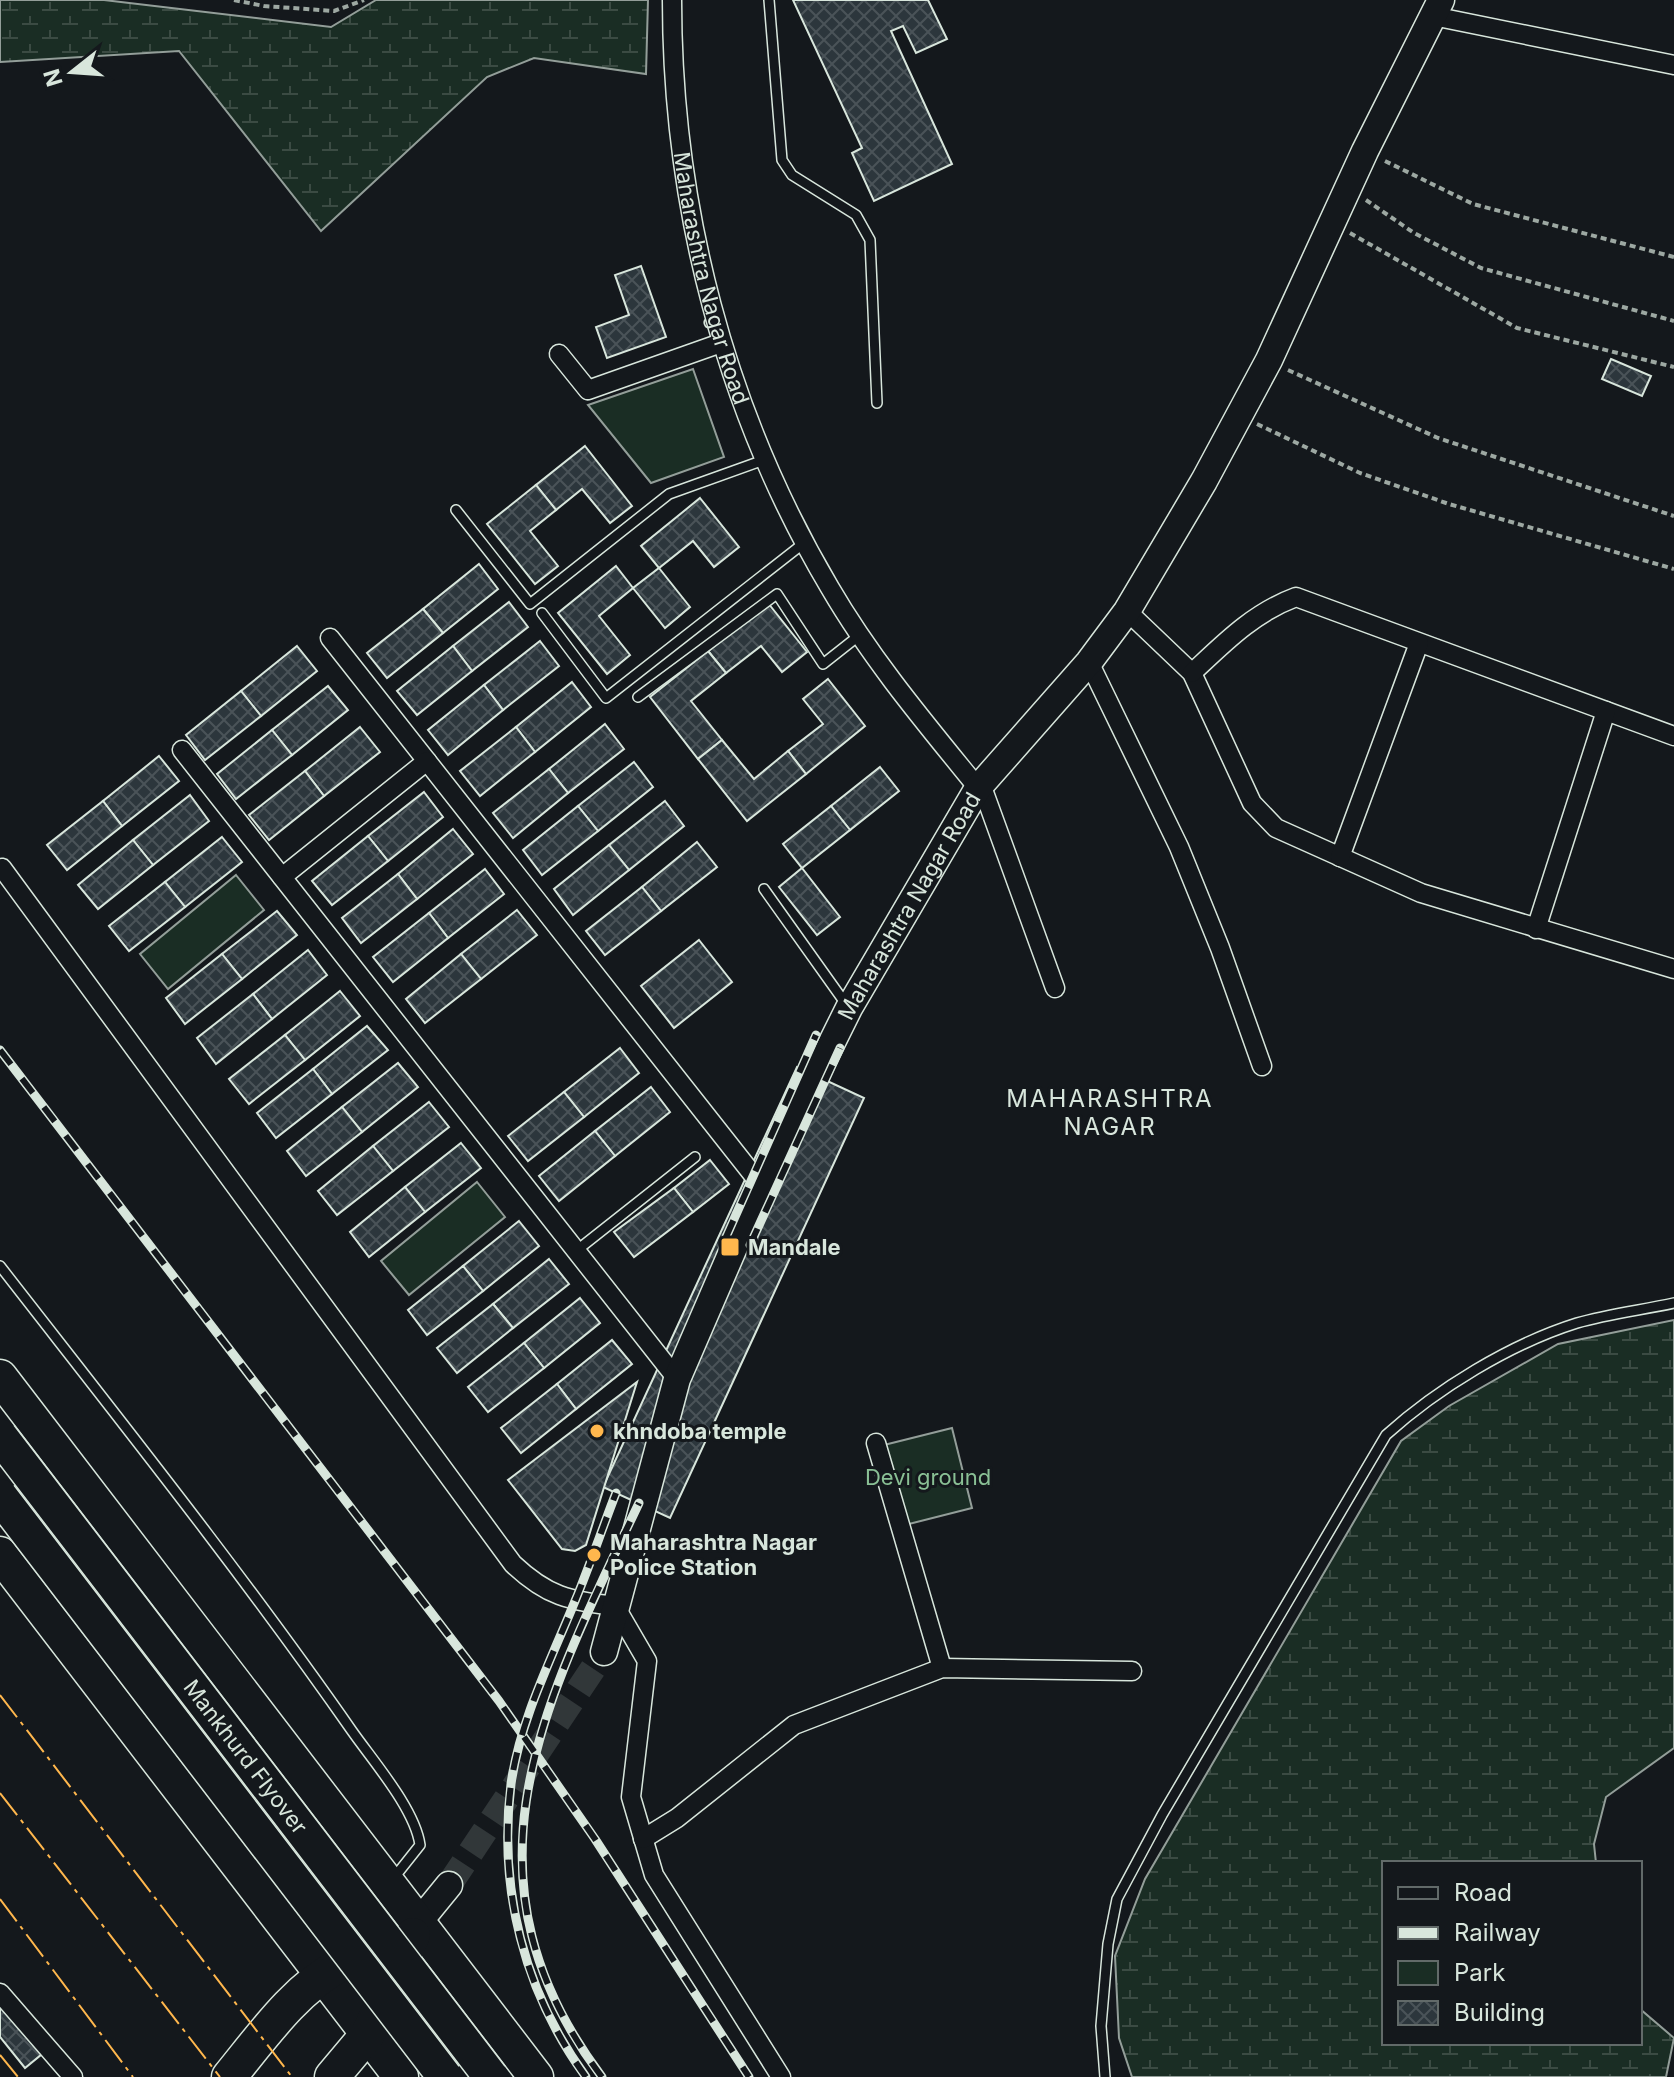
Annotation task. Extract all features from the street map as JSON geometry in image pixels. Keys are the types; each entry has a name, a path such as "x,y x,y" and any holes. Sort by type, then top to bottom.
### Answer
{"highway":[{"path":"0,1377 536,2077"},
{"name":"Mankhurd Flyover","path":"0,1436 491,2077"},
{"name":"Mankhurd Flyover","path":"0,1496 445,2077"},
{"path":"0,1554 401,2077"},
{"path":"229,2077 271,2025 322,1975 418,1923"},
{"path":"332,2077 368,2034 418,1923"}],"street":[{"name":"Maharashtra Nagar Road","path":"604,1652 677,1379 761,1185 849,1008 979,786 894,684 861,634 804,543 764,460 721,343 686,192 672,49 673,1"},
{"path":"1055,988 979,786 1089,662 1127,611 1241,415 1331,221 1437,8 1674,65"},
{"path":"559,354 588,390 721,343"},
{"path":"1192,673 1249,620 1272,606 1296,597 1674,736"},
{"path":"1127,611 1192,673 1252,803 1276,828 1421,893 1674,969"},
{"path":"330,638 761,1185"},
{"path":"1340,857 1419,643"},
{"path":"1089,662 1179,847 1220,948 1262,1066"},
{"path":"1536,929 1606,711"},
{"path":"182,750 677,1379"},
{"path":"282,877 427,761"},
{"path":"2,868 513,1564 537,1587 563,1599 615,1606 647,1661 631,1797 654,1875 781,2077"},
{"path":"876,1443 942,1668"},
{"path":"643,1839 677,1818 794,1725 942,1668 1132,1671"},
{"path":"418,1923 449,1885"},
{"path":"0,1993 73,2077"}],"lane":[{"path":"769,0 782,160 792,175 856,215 870,240 877,403"},
{"path":"456,510 530,604 669,494 764,460"},
{"path":"542,613 606,698 804,543"},
{"path":"638,697 777,594 823,664 861,634"},
{"path":"764,889 849,1008"},
{"path":"576,1251 695,1157"},
{"path":"0,1266 328,1697 394,1791 418,1831 420,1845 389,1885"},
{"path":"1105,2077 1101,2026 1108,1944 1117,1899 1162,1815 1386,1435 1420,1405 1497,1358 1577,1323 1674,1303"}],"path":[{"path":"234,0 264,6 334,11 364,0"},
{"path":"1365,151 1473,204 1674,257"},
{"path":"1347,188 1414,233 1481,268 1674,321"},
{"path":"1331,221 1444,290 1517,328 1674,367"},
{"path":"1269,360 1438,438 1674,516"},
{"path":"1241,415 1360,473 1449,504 1674,569"}],"green space":[{"path":"0,0 104,0 331,27 376,0 648,0 646,74 534,58 487,77 321,231 179,51 0,62"},
{"path":"693,369 724,457 651,483 588,405"},
{"path":"236,875 264,910 168,989 140,954"},
{"path":"477,1182 505,1217 409,1295 381,1261"},
{"path":"1674,1320 1674,1748 1606,1797 1594,1844 1596,1861 1382,1861 1382,2045 1642,2045 1642,2011 1674,2038 1666,2077 1132,2077 1119,2038 1115,1956 1145,1879 1401,1441 1449,1406 1558,1344"},
{"name":"Devi ground","path":"952,1428 972,1508 905,1525 884,1445"}],"building":[{"path":"793,0 928,0 947,39 916,53 903,26 891,31 952,164 874,201 852,153 862,148"},
{"path":"641,266 666,337 607,358 596,327 629,315 615,275"},
{"path":"1611,359 1651,376 1642,396 1602,379"},
{"path":"585,446 632,506 610,523 582,489 556,510 536,485"},
{"path":"536,485 556,510 530,531 558,566 535,584 487,524"},
{"path":"700,498 739,547 714,567 693,541 659,568 641,546"},
{"path":"479,564 498,589 443,633 423,609"},
{"path":"616,566 633,588 599,616 630,655 607,674 558,613"},
{"path":"659,568 690,607 665,628 633,588"},
{"path":"509,602 528,627 472,671 453,646"},
{"path":"768,603 807,652 782,672 761,646 726,673 708,651"},
{"path":"423,609 443,633 387,678 367,653"},
{"path":"540,641 559,666 503,710 484,685"},
{"path":"297,646 317,671 261,716 241,691"},
{"path":"453,646 472,671 417,715 397,691"},
{"path":"708,651 726,673 691,701 722,740 698,759 650,697"},
{"path":"828,679 865,726 806,774 788,751 823,724 803,699"},
{"path":"572,682 591,707 535,752 516,727"},
{"path":"484,685 503,710 448,755 428,730"},
{"path":"328,686 348,710 292,755 272,730"},
{"path":"241,691 261,716 205,760 186,735"},
{"path":"605,724 624,749 568,793 549,769"},
{"path":"360,727 380,752 324,796 305,771"},
{"path":"516,727 535,752 480,796 460,771"},
{"path":"272,730 292,755 236,799 217,774"},
{"path":"722,740 754,779 788,751 806,774 747,821 698,759"},
{"path":"159,756 179,781 122,826 103,801"},
{"path":"634,762 653,787 598,831 578,806"},
{"path":"880,767 899,791 850,830 831,806"},
{"path":"549,769 568,793 513,838 493,813"},
{"path":"305,771 324,796 269,840 249,815"},
{"path":"424,792 443,817 388,861 368,836"},
{"path":"190,795 209,821 153,865 133,840"},
{"path":"103,801 122,826 67,870 47,845"},
{"path":"665,801 684,826 629,870 609,845"},
{"path":"578,806 598,831 542,875 523,850"},
{"path":"831,806 850,830 802,868 783,844"},
{"path":"453,829 473,854 417,899 398,874"},
{"path":"368,836 388,861 332,905 312,881"},
{"path":"222,837 242,862 185,907 165,882"},
{"path":"133,840 153,865 98,909 78,885"},
{"path":"697,842 717,867 661,911 642,887"},
{"path":"609,845 629,870 573,915 554,889"},
{"path":"802,868 840,917 817,935 779,887"},
{"path":"485,869 504,894 448,938 429,913"},
{"path":"398,874 417,899 361,943 342,918"},
{"path":"165,882 185,907 129,951 109,926"},
{"path":"642,887 661,911 605,955 586,931"},
{"path":"517,910 537,935 481,979 461,954"},
{"path":"277,911 297,935 242,979 222,954"},
{"path":"429,913 448,938 393,982 373,957"},
{"path":"699,940 732,982 674,1028 641,986"},
{"path":"308,950 327,975 272,1019 253,994"},
{"path":"222,954 242,979 185,1024 166,998"},
{"path":"461,954 481,979 425,1023 406,999"},
{"path":"340,991 360,1016 305,1060 285,1035"},
{"path":"253,994 272,1019 216,1064 197,1038"},
{"path":"367,1026 388,1050 332,1094 313,1069"},
{"path":"285,1035 305,1060 249,1104 229,1079"},
{"path":"620,1048 639,1073 584,1117 564,1092"},
{"path":"398,1063 418,1087 362,1132 342,1107"},
{"path":"797,1067 864,1098 670,1518 603,1487"},
{"path":"313,1069 332,1094 276,1138 257,1113"},
{"path":"651,1087 670,1112 615,1156 595,1131"},
{"path":"564,1092 584,1117 528,1161 508,1136"},
{"path":"429,1102 449,1127 393,1171 373,1146"},
{"path":"342,1107 362,1132 306,1176 287,1151"},
{"path":"595,1131 615,1156 559,1201 539,1176"},
{"path":"461,1143 481,1168 425,1212 405,1187"},
{"path":"373,1146 393,1171 337,1215 318,1191"},
{"path":"710,1160 729,1184 693,1212 674,1188"},
{"path":"405,1187 425,1212 369,1257 350,1232"},
{"path":"674,1188 693,1212 634,1257 614,1232"},
{"path":"519,1221 539,1246 483,1291 463,1266"},
{"path":"549,1259 569,1284 513,1328 493,1304"},
{"path":"463,1266 483,1291 427,1335 408,1310"},
{"path":"580,1298 600,1323 544,1368 524,1343"},
{"path":"493,1304 513,1328 457,1373 437,1348"},
{"path":"612,1340 632,1364 576,1409 557,1384"},
{"path":"524,1343 544,1368 488,1412 468,1387"},
{"name":"khndoba temple","path":"637,1382 586,1545 575,1551 562,1549 508,1480"},
{"path":"557,1384 576,1409 521,1453 501,1428"},
{"path":"0,2004 42,2054 25,2068 0,2037"}],"tunnel":[{"path":"449,1885 604,1652"}],"railway":[{"path":"726,1237 816,1035"},
{"path":"750,1245 840,1048"},
{"path":"0,1050 499,1701 595,1839 749,2077"},
{"path":"586,2077 546,2010 520,1938 509,1862 508,1823 511,1784 521,1737 616,1493"},
{"path":"602,2077 556,2002 530,1930 522,1859 528,1788 546,1718 572,1648 639,1503"}],"power":[{"path":"0,1695 292,2077"},
{"path":"0,1793 220,2077"},
{"path":"0,1899 133,2077"},
{"path":"0,2055 18,2077"}],"place":[{"name":"Mandale","path":"730,1247"},
{"name":"khndoba temple","path":"597,1431"},
{"name":"Maharashtra Nagar Police Station","path":"594,1555"}],"district":[{"name":"MAHARASHTRA NAGAR","path":"1110,1113"}]}
